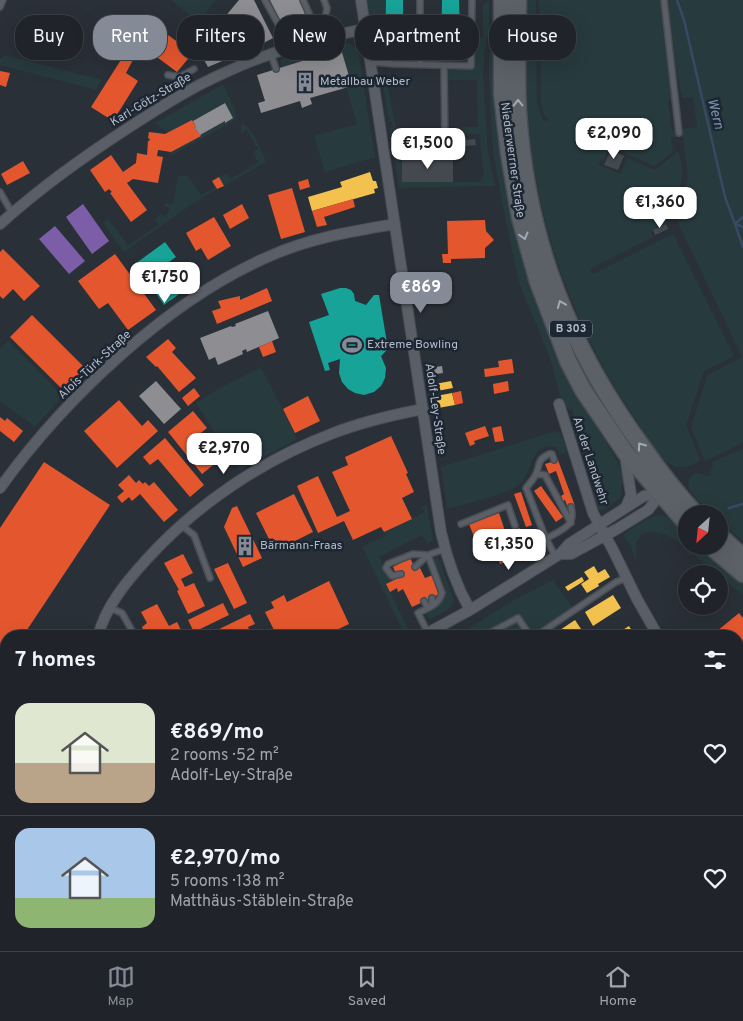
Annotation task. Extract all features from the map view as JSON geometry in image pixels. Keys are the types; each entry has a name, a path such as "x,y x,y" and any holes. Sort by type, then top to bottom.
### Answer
{"main road":[{"name":"Niederwerrner Straße","path":"502,0 502,94 509,154 520,218 530,259 568,361 583,390 624,452 666,489"},
{"name":"Niederwerrner Straße","path":"518,0 518,109 522,151 531,204 549,272 575,336 600,384 666,489"},
{"name":"B 303","path":"666,489 685,505"},
{"name":"B 303","path":"666,489 678,509"},
{"path":"728,543 743,557"},
{"path":"721,555 743,574"}],"street":[{"name":"Adolf-Ley-Straße","path":"361,0 363,15"},
{"name":"Karl-Götz-Straße","path":"0,224 63,172 136,122 222,74 274,53"},
{"name":"Adolf-Ley-Straße","path":"370,62 445,549 456,584 470,610"},
{"name":"Alois-Türk-Straße","path":"0,488 49,428 100,375 158,324 204,292 252,264 296,246 346,232 395,224"},
{"name":"An der Landwehr","path":"559,404 591,508 599,525"},
{"path":"101,630 110,608 133,574 181,525 231,486 286,453 331,434 384,417 423,409"},
{"path":"624,452 631,495 626,507"},
{"path":"434,630 558,556 569,544 644,496 666,489"},
{"path":"558,556 571,554 606,536 648,510 666,489"},
{"path":"599,525 655,630"}],"lane":[{"path":"0,6 4,0"},
{"path":"266,0 274,15"},
{"path":"303,0 309,15"},
{"path":"324,0 327,8 326,15"},
{"path":"420,0 420,65"},
{"path":"370,62 471,66 472,0"},
{"path":"664,0 679,133"},
{"path":"271,54 276,69"},
{"path":"444,66 445,149"},
{"path":"168,75 180,77 194,69"},
{"path":"0,192 12,214"},
{"path":"554,460 552,454 543,457 538,462 536,474 526,488 546,539 558,556"},
{"path":"536,474 545,475 571,523"},
{"path":"461,524 508,505 515,526"},
{"path":"546,539 571,523 573,516 571,507"},
{"path":"181,525 194,535 210,578"},
{"path":"414,567 428,555 445,549"},
{"path":"401,574 392,576 386,568 388,564 413,554 428,555"},
{"path":"418,613 439,601 442,593 428,555"},
{"path":"545,630 616,582 626,578"},
{"path":"430,607 432,598"},
{"path":"424,602 430,607"},
{"path":"414,606 423,630"},
{"path":"110,608 122,613 132,630"},
{"path":"495,630 518,618 526,630"}],"green space":[{"path":"171,0 216,0 204,15 189,15"},
{"path":"367,0 386,0 386,15 370,15"},
{"path":"527,0 536,0 536,15 527,15"},
{"path":"539,0 663,0 673,99 668,100 672,130 675,130 676,137 671,138 673,152 654,166 611,147 603,161 600,160 598,164 620,174 628,158 655,170 678,151 682,167 679,191 672,214 669,214 666,224 651,231 653,237 590,269 593,274 673,234 734,356 704,371 686,425 700,459 689,466 677,467 669,464 650,443 614,385 576,311 548,232 539,192 531,151 526,60 537,60 537,103 544,121 549,120 544,115 541,104 540,60 576,60 576,15 539,15"},
{"path":"667,0 743,0 743,233 741,232 743,238 743,443 705,461 691,428 707,375 742,357 677,221 677,213 688,179 682,129 697,127 693,97 682,98"},
{"path":"489,1 489,31 484,53 483,77 488,152 495,186 399,188 390,131 390,128 393,127 392,122 389,122 383,85 387,83 402,159 403,182 480,182 484,174 479,134 463,134 462,127 478,127 477,80 447,80 446,70 474,70 474,60 479,60 479,38 483,38 483,5"},
{"path":"349,43 355,48 355,60 360,60 375,157 325,172 314,136 357,124 346,87 352,85 344,60 345,44"},
{"path":"4,55 15,58 15,60 24,60 102,80 96,90 0,65 0,59"},
{"path":"280,60 306,60 282,67"},
{"path":"489,60 499,60 578,394 623,471 626,480 622,484 621,497 604,510 596,510 591,496 597,493 572,409 567,409 563,406 550,358 519,283 493,151"},
{"path":"223,84 235,110 236,118 170,156 171,152 233,118 224,103 168,133 155,123"},
{"path":"241,123 253,134 266,162 224,186 219,177 227,173 230,179 258,163 253,152 258,149 247,130 241,133"},
{"path":"178,176 188,176 201,195 216,187 217,189 195,202 124,252 103,223 108,219 128,245 159,225 155,219 160,214 166,216 170,209 164,205 165,203 173,204"},
{"path":"8,340 63,396 35,427 0,401 0,349"},
{"path":"261,367 297,439 239,470 196,403"},
{"path":"556,431 561,434 567,452 559,455 556,447 541,449 536,453 528,472 520,484 507,491 447,509 441,467"},
{"path":"743,449 743,542 728,528 728,505 702,505 689,489 688,483 690,478 696,473 708,476 711,474 709,471 713,467 712,462"},
{"path":"427,505 433,541 428,544 422,535 379,557 391,581 386,584 409,630 403,630 362,547 386,535 384,532 424,512 422,506"},
{"path":"662,515 669,518 678,527 678,542 671,537 652,532 642,534 636,543 636,562 631,547 623,535 646,519"},
{"path":"695,555 709,555 720,565 706,565"},
{"path":"438,557 454,601 447,610 429,620 427,615 429,610 441,604 445,593 439,571 433,561"},
{"path":"728,571 743,584 743,594 728,583"},
{"path":"553,580 573,608 539,630 466,630 514,600"}],"building: Homes":[{"path":"370,172 378,188 374,189 375,193 312,211 308,197 342,187 340,182"},
{"path":"451,381 453,388 437,391 435,384"},
{"path":"452,393 455,405 438,408 436,396"},
{"path":"594,566 598,573 605,569 610,577 587,593 581,584 589,579 584,572"},
{"path":"582,577 584,581 568,591 565,587"},
{"path":"613,595 621,608 593,626 585,612"},
{"path":"575,620 582,630 560,630"},
{"path":"629,626 631,630 623,630"}],"building: Shops":[{"path":"167,34 177,42 177,60 187,60 177,72 161,60 167,60"},
{"path":"121,60 133,60 126,73 138,81 113,121 91,107"},
{"path":"0,71 10,73 6,87 0,85"},
{"path":"192,120 196,127 194,128 201,136 171,152 158,150 157,156 163,157 158,183 133,179 127,183 147,210 131,222 110,193 112,192 109,189 105,192 90,170 111,155 123,172 136,163 137,153 147,155 148,141 150,139 148,138 149,132 165,134"},
{"path":"23,161 30,173 7,185 1,174"},
{"path":"219,177 224,186 217,189 212,181"},
{"path":"308,179 310,187 300,190 298,182"},
{"path":"292,188 305,232 281,239 268,195"},
{"path":"353,199 355,207 324,217 327,225 317,227 312,211"},
{"path":"242,204 249,218 230,229 223,215"},
{"path":"214,217 231,246 208,260 201,248 196,251 186,233"},
{"path":"485,220 486,231 494,240 485,248 485,258 451,259 451,263 443,263 442,254 448,254 447,221"},
{"path":"3,249 40,286 24,301 13,289 3,299 0,296 0,252"},
{"path":"115,254 156,310 128,330 108,303 99,309 78,281"},
{"path":"267,288 272,301 217,324 212,311 221,308 218,301 240,296 240,300"},
{"path":"32,315 85,368 63,390 10,337"},
{"path":"168,339 176,348 172,352 196,378 179,392 157,366 146,357"},
{"path":"272,341 276,352 263,357 259,347"},
{"path":"512,359 514,373 485,377 484,369 499,367 498,361"},
{"path":"508,381 509,391 494,394 493,384"},
{"path":"194,388 200,396 188,406 182,398"},
{"path":"461,391 463,403 455,405 452,393"},
{"path":"308,396 320,421 295,433 283,409"},
{"path":"119,400 142,426 148,420 158,431 117,468 84,431"},
{"path":"193,411 207,428 197,436 217,462 202,474 168,432"},
{"path":"0,417 5,421 7,418 23,431 14,442 0,431"},
{"path":"485,426 489,436 474,441 475,444 470,446 465,433"},
{"path":"501,426 504,441 495,442 492,428"},
{"path":"391,436 408,473 406,474 414,492 402,498 412,519 384,532 381,527 353,540 344,521 318,533 297,486 318,476 337,517 350,511 332,472 348,465 345,457"},
{"path":"165,438 204,485 190,497 158,459 150,465 143,457"},
{"path":"558,460 575,506 568,508 565,500 563,501 561,496 564,494 556,471 549,474 545,464"},
{"path":"44,462 110,505 27,630 0,630 0,528"},
{"path":"129,475 136,483 139,480 149,486 154,482 178,510 164,522 140,494 132,501 129,497 122,503 117,497 124,491 118,485"},
{"path":"541,486 563,517 556,522 534,491"},
{"path":"521,492 532,525 526,527 514,494"},
{"path":"294,494 313,532 275,551 256,513"},
{"name":"Bärmann-Fraas","path":"237,506 262,558 243,567 224,527 232,508"},
{"path":"499,513 506,534 520,528 524,539 521,541 526,554 500,564 492,545 489,543 483,545 482,542 477,544 469,524"},
{"path":"183,554 193,573 181,579 185,587 194,583 205,606 188,614 177,591 179,590 164,563"},
{"path":"410,558 416,570 420,568 425,578 433,575 442,593 412,607 403,589 398,592 397,588 390,592 386,584 402,576 400,571 396,573 393,567"},
{"path":"228,563 247,603 234,609 214,569"},
{"path":"329,581 349,624 336,630 274,630 265,612 274,608 271,602 284,595 287,602"},
{"path":"223,603 229,615 198,630 193,630 188,620"},
{"path":"157,604 169,626 177,622 181,630 143,630 142,627 147,623 141,612"},
{"path":"739,613 743,618 743,630 718,630"},
{"path":"250,614 255,624 248,627 249,630 217,630"}],"building: Offices":[{"path":"83,204 109,241 92,254 66,217"},
{"path":"55,226 85,261 69,274 39,239"}],"building: Public":[{"path":"386,0 403,0 403,15 386,15"},
{"path":"442,0 459,0 460,15 442,15"},
{"path":"165,242 176,257 159,269 169,283 173,280 182,292 164,305 135,264"},
{"name":"Extreme Bowling","path":"340,288 351,290 355,301 366,305 374,295 379,295 388,349 381,356 386,368 385,378 381,386 374,392 364,395 348,389 342,382 339,373 340,359 328,363 330,370 325,371 309,322 329,315 321,294"}],"building: Industry":[{"path":"239,0 254,0 262,15 226,15"},
{"path":"270,0 302,0 308,12 302,15 277,15"},
{"path":"264,20 273,38 264,43"},
{"path":"204,60 225,60 208,67"},
{"name":"Metallbau Weber","path":"305,60 344,60 352,86 310,98 312,104 302,108 300,101 261,113 258,103 265,101 257,75"},
{"path":"225,103 233,118 200,135 194,128 196,127 193,121"},
{"path":"268,311 279,338 247,352 246,349 242,351 243,354 218,365 215,357 209,360 200,338 231,326 236,326 235,324"},
{"path":"442,366 443,373 430,375 429,368"},
{"path":"156,381 181,409 164,424 139,396"}],"building: Other":[{"path":"475,139 476,145 465,146 464,140"},
{"path":"611,150 624,156 618,170 604,165"},
{"path":"402,159 453,159 453,182 402,182"},
{"path":"666,224 668,229 655,235 653,230"}],"waterway":[{"name":"Wern","path":"677,0 684,20 725,197 735,224 743,227"},
{"path":"743,217 735,224 743,247"},
{"path":"729,508 743,504"}],"place":[{"name":"Metallbau Weber","path":"305,82"},
{"name":"Extreme Bowling","path":"352,345"},
{"name":"Bärmann-Fraas","path":"245,546"}]}
